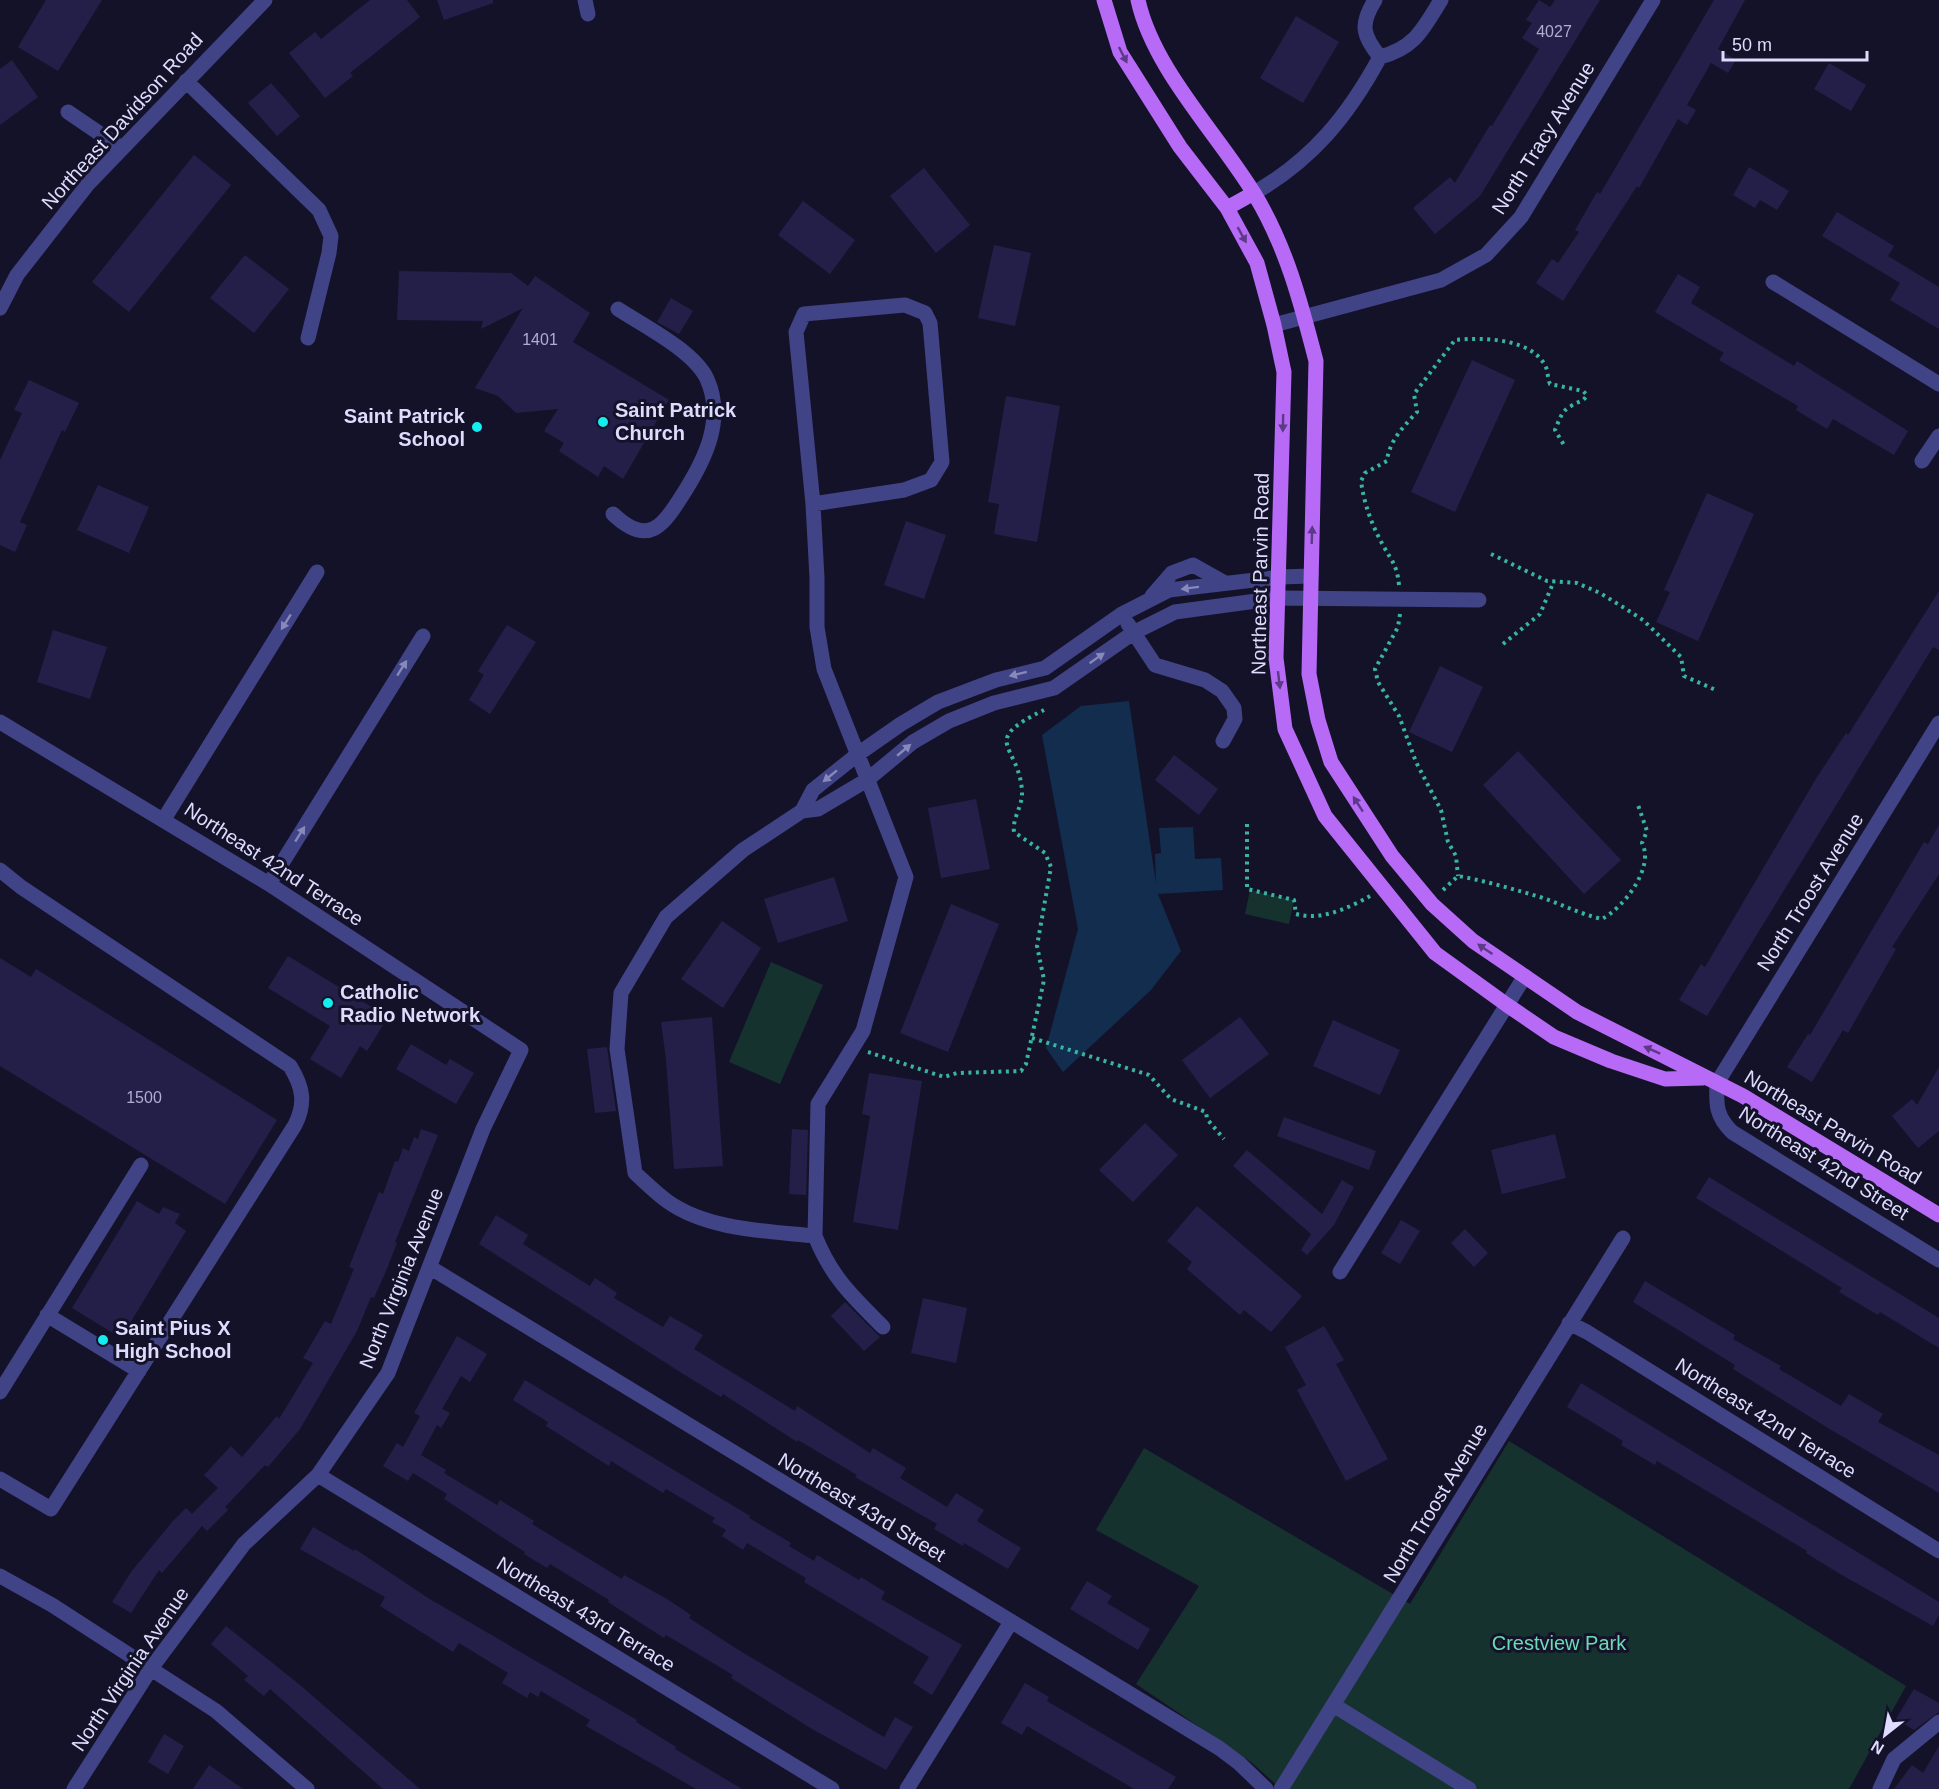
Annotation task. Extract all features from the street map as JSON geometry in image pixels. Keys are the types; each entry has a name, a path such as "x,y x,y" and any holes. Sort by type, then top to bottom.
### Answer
{"main road":[{"name":"Northeast Parvin Road","path":"1104,0 1120,52 1180,147 1227,208 1257,263 1274,325 1284,372 1276,657 1285,729 1325,816 1435,953 1507,1005 1554,1037 1611,1061 1665,1079 1710,1080"},
{"name":"Northeast Parvin Road","path":"1138,0 1143,23 1190,104 1254,193 1279,238 1305,316 1316,361 1310,674 1318,720 1331,762 1392,856 1432,904 1473,941 1577,1011 1676,1060 1939,1215"},
{"path":"1227,208 1254,193"}],"street":[{"name":"Northeast Davidson Road","path":"0,308 17,275 88,183 265,0"},
{"path":"1375,0 1365,17 1365,33 1380,57"},
{"path":"1254,193 1298,164 1324,141 1356,97 1380,57 1396,53 1410,45 1441,0"},
{"name":"North Tracy Avenue","path":"1274,325 1441,280 1465,269 1492,249 1521,217 1653,0"},
{"path":"186,81 319,210 331,236 330,253 308,338"},
{"path":"68,112 120,148"},
{"path":"1773,282 1939,384"},
{"path":"813,504 904,490 931,480 942,462 930,323 925,313 905,305 804,314 796,332 813,504 819,638 824,669 906,877 863,1031 818,1104 815,1236 827,1265 845,1289 883,1327"},
{"path":"614,514 634,530 652,530 664,524 705,459 713,434 712,400 707,379 687,355 618,309"},
{"path":"1922,461 1939,436"},
{"path":"1149,600 1172,573 1193,565 1219,584"},
{"path":"165,819 316,572"},
{"path":"802,811 813,790 858,754 938,702 996,680 1045,668 1122,614 1169,590 1280,577 1311,576"},
{"path":"1216,607 1219,584"},
{"path":"815,1236 760,1230 704,1219 668,1202 635,1173 617,1049 621,993 666,917 743,850 802,811 818,809 867,780 914,742 949,722 994,704 1054,688 1133,633 1175,612 1279,598 1479,600"},
{"path":"1122,614 1155,665 1205,681 1222,691 1234,708 1235,719 1223,741"},
{"path":"269,884 423,636"},
{"name":"North Troost Avenue","path":"1710,1080 1939,723"},
{"name":"Northeast 42nd Terrace","path":"2,727 165,819 269,884 520,1050"},
{"path":"0,870 21,887 278,1057 290,1066 302,1088 301,1112 295,1125 51,1509 0,1479"},
{"path":"1340,1272 1525,976"},
{"name":"North Virginia Avenue","path":"74,1789 152,1667 244,1544 318,1475 388,1373 431,1268 483,1129 520,1050"},
{"name":"Northeast 42nd Street","path":"1710,1080 1720,1121 1732,1132 1939,1260"},
{"path":"0,1392 141,1165"},
{"name":"North Troost Avenue","path":"1281,1789 1335,1706 1623,1238"},
{"name":"Northeast 43rd Street","path":"431,1268 1219,1748 1266,1789"},
{"path":"47,1316 139,1371"},
{"name":"Northeast 42nd Terrace","path":"1569,1323 1939,1551"},
{"name":"Northeast 43rd Terrace","path":"318,1475 832,1789"},
{"path":"0,1576 52,1605 152,1667 216,1711 307,1789"},
{"path":"907,1789 1011,1622"},
{"path":"1335,1706 1469,1789"},
{"path":"1880,1789 1894,1759 1939,1722"}],"path":[{"path":"1458,876 1456,856 1448,842 1441,810 1416,762 1399,716 1378,682 1375,669 1398,627 1401,599 1397,568 1374,525 1360,481 1365,473 1388,461 1388,450 1401,429 1417,412 1414,394 1455,340 1476,338 1526,346 1547,369 1550,384 1583,391 1587,395 1584,400 1570,406 1560,416 1555,430 1564,446"},
{"path":"1491,554 1554,581 1577,583 1600,593 1643,620 1681,657 1684,676 1718,691"},
{"path":"1503,644 1540,614 1554,581"},
{"path":"854,1045 944,1077 957,1073 1021,1071 1026,1064 1044,980 1036,946 1051,867 1045,852 1014,832 1013,825 1023,797 1022,787 1007,748 1008,734 1012,726 1047,708"},
{"path":"1458,876 1542,898 1579,914 1602,919 1616,912 1646,865 1646,851 1642,843 1647,831 1638,805"},
{"path":"1247,824 1247,889 1294,900 1296,914 1309,918 1335,912 1371,896"},
{"path":"1443,890 1458,876"},
{"path":"1032,1038 1149,1075 1171,1099 1206,1112 1207,1119 1224,1139"}],"green space":[{"path":"1250,890 1294,900 1289,924 1245,914"},
{"path":"771,962 823,985 780,1084 729,1062"},
{"name":"Crestview Park","path":"1509,1441 1906,1686 1849,1789 1281,1789 1251,1762 1136,1684 1199,1586 1096,1530 1144,1448 1410,1604"}],"water":[{"path":"1129,701 1156,884 1155,854 1161,853 1159,828 1193,827 1195,859 1221,858 1223,890 1158,894 1181,951 1151,990 1063,1072 1046,1048 1078,929 1042,735 1081,706"}],"building":[{"path":"46,0 102,0 58,71 18,47"},
{"path":"370,0 407,0 420,17 350,73 353,76 325,98 289,53 315,32 321,39"},
{"path":"437,0 493,0 493,3 444,20"},
{"path":"1539,0 1550,7 1555,0 1600,0 1480,196 1435,234 1413,208 1450,177 1455,183 1539,49 1522,38 1532,23 1526,20"},
{"path":"1714,0 1745,0 1718,49 1736,60 1728,73 1711,63 1687,105 1696,110 1687,125 1678,119 1639,188 1637,186 1563,301 1536,283 1552,259 1558,263 1579,232 1575,230 1597,192 1600,194"},
{"path":"1296,16 1339,42 1303,103 1260,78"},
{"path":"12,60 38,97 0,125 0,69"},
{"path":"1829,63 1866,85 1851,111 1814,89"},
{"path":"271,83 300,116 277,136 248,103"},
{"path":"194,155 231,185 129,312 92,282"},
{"path":"1749,167 1789,191 1777,210 1760,200 1755,208 1733,195"},
{"path":"924,168 970,225 936,253 890,196"},
{"path":"803,201 855,240 830,274 778,235"},
{"path":"1837,212 1894,246 1888,256 1939,287 1939,329 1890,300 1900,283 1822,236"},
{"path":"994,245 1031,253 1015,326 978,318"},
{"path":"245,255 289,289 254,333 210,298"},
{"path":"399,271 511,273 528,286 535,276 590,313 573,342 669,400 623,479 604,466 598,477 559,451 564,443 544,431 558,409 516,413 498,396 475,388 523,308 481,329 483,321 397,320"},
{"path":"1678,274 1700,287 1691,303 1794,366 1797,361 1908,431 1894,455 1833,419 1827,429 1796,410 1798,406 1719,360 1724,353 1655,312"},
{"path":"671,298 693,311 679,334 657,322"},
{"path":"1472,360 1515,380 1455,512 1411,492"},
{"path":"29,380 79,403 65,432 62,430 20,522 27,525 15,552 0,545 0,460 22,413 14,410"},
{"path":"1006,396 1060,406 1037,542 994,534 999,504 988,502"},
{"path":"98,485 149,507 129,553 77,530"},
{"path":"1707,493 1754,514 1698,641 1656,622 1670,592 1664,590"},
{"path":"906,521 946,535 924,599 884,585"},
{"path":"1939,591 1939,650 1933,647 1707,1016 1679,1000 1701,964 1705,967 1817,777 1846,733 1848,735"},
{"path":"507,625 536,642 490,714 469,700 484,675 478,671"},
{"path":"53,630 107,647 90,699 37,682"},
{"path":"1440,666 1483,687 1452,752 1409,732"},
{"path":"1518,751 1621,860 1584,894 1483,785"},
{"path":"1174,755 1218,789 1199,815 1155,780"},
{"path":"976,799 990,869 941,878 928,808"},
{"path":"1939,825 1939,874 1892,947 1896,949 1848,1033 1843,1030 1812,1082 1787,1067 1808,1034 1810,1035 1924,842 1928,844"},
{"path":"834,877 848,921 778,943 764,899"},
{"path":"951,904 999,924 948,1052 900,1033"},
{"path":"722,921 761,948 723,1008 681,979"},
{"name":"Catholic Radio Network","path":"288,956 388,1017 367,1051 360,1046 341,1078 310,1059 330,1026 268,988"},
{"path":"0,958 31,977 36,969 277,1120 225,1204 0,1066"},
{"path":"712,1017 723,1166 674,1169 661,1022"},
{"path":"1240,1017 1269,1054 1210,1098 1182,1060"},
{"path":"1333,1020 1400,1050 1380,1095 1313,1066"},
{"path":"411,1044 446,1065 450,1059 474,1073 456,1104 396,1069"},
{"path":"607,1047 616,1111 595,1113 587,1049"},
{"path":"1939,1067 1939,1131 1918,1148 1892,1116 1912,1099 1917,1105"},
{"path":"869,1073 922,1081 898,1230 853,1222 870,1116 862,1114"},
{"path":"1284,1117 1376,1151 1369,1170 1277,1136"},
{"path":"1145,1123 1178,1155 1133,1202 1099,1170"},
{"path":"421,1129 438,1135 395,1242 397,1243 386,1271 374,1298 371,1297 357,1331 300,1429 268,1467 265,1465 225,1507 228,1510 207,1531 202,1526 162,1573 159,1570 131,1613 112,1602 131,1572 172,1522 186,1508 192,1514 218,1488 204,1475 231,1446 242,1457 277,1416 279,1419 313,1363 303,1358 325,1321 331,1324 354,1269 349,1267 379,1192 383,1194 395,1161 398,1162 403,1148 409,1151 414,1137 418,1139"},
{"path":"792,1129 808,1130 806,1195 789,1194"},
{"path":"1555,1134 1566,1178 1502,1194 1491,1150"},
{"path":"1247,1150 1322,1214 1342,1180 1354,1187 1334,1225 1307,1255 1301,1250 1311,1234 1233,1166"},
{"path":"1709,1177 1939,1318 1939,1348 1880,1312 1878,1315 1839,1292 1842,1288 1696,1198"},
{"path":"137,1201 159,1214 163,1207 180,1214 175,1223 186,1231 121,1338 72,1308"},
{"path":"1197,1206 1302,1296 1271,1332 1244,1310 1240,1315 1187,1269 1192,1262 1167,1241"},
{"path":"496,1215 528,1235 523,1244 590,1286 595,1278 617,1293 614,1298 663,1327 670,1316 703,1335 694,1349 795,1411 797,1406 870,1453 873,1448 906,1468 900,1478 947,1507 956,1493 984,1510 977,1521 1021,1548 1008,1569 964,1543 963,1546 934,1529 937,1524 855,1477 857,1475 798,1440 797,1442 723,1394 721,1397 688,1377 479,1244"},
{"path":"1401,1220 1420,1231 1400,1264 1381,1253"},
{"path":"1465,1229 1488,1253 1474,1267 1451,1243"},
{"path":"1645,1281 1735,1335 1733,1339 1781,1366 1779,1369 1841,1406 1849,1394 1883,1414 1878,1422 1939,1455 1939,1493 1733,1369 1735,1365 1633,1302"},
{"path":"923,1298 967,1308 956,1363 911,1353"},
{"path":"845,1302 880,1337 864,1351 831,1316"},
{"path":"1324,1326 1344,1360 1336,1364 1388,1459 1346,1481 1297,1390 1306,1385 1285,1347"},
{"path":"457,1336 487,1354 470,1382 461,1376 442,1409 450,1413 441,1428 437,1425 421,1455 446,1470 444,1473 497,1505 500,1500 534,1521 532,1524 622,1579 624,1575 667,1599 691,1615 689,1618 737,1649 884,1737 895,1717 913,1727 886,1770 812,1729 731,1678 733,1675 666,1635 664,1638 608,1602 609,1600 550,1564 547,1568 524,1554 525,1552 444,1499 447,1494 413,1473 408,1481 383,1466 397,1443 403,1447 420,1416 414,1413"},
{"path":"525,1380 750,1516 749,1518 791,1543 789,1546 814,1561 817,1555 859,1580 861,1577 885,1592 881,1599 962,1645 932,1695 913,1683 929,1657 804,1582 806,1578 747,1543 743,1550 722,1536 726,1530 712,1522 715,1518 666,1489 663,1493 611,1461 609,1466 546,1426 548,1422 513,1400"},
{"path":"1581,1383 1939,1602 1939,1615 1933,1626 1840,1574 1806,1553 1807,1551 1657,1461 1655,1465 1621,1445 1623,1441 1567,1407"},
{"path":"313,1527 354,1551 355,1549 428,1598 637,1720 636,1722 676,1747 675,1749 742,1789 696,1789 586,1726 590,1720 541,1691 538,1697 530,1692 527,1698 502,1683 508,1673 459,1643 453,1652 380,1606 385,1597 300,1549"},
{"path":"1087,1581 1112,1596 1107,1603 1150,1629 1138,1650 1070,1609"},
{"path":"226,1626 300,1685 420,1789 383,1789 270,1689 264,1696 244,1680 248,1676 211,1644"},
{"path":"1025,1683 1049,1697 1047,1701 1176,1777 1168,1789 1134,1789 1027,1726 1022,1735 1001,1723"},
{"path":"1914,1689 1939,1703 1939,1712 1914,1730 1896,1719"},
{"path":"164,1734 184,1746 168,1774 148,1762"},
{"path":"1939,1746 1939,1789 1894,1789 1912,1765 1923,1773"},
{"path":"209,1765 243,1789 193,1789"}],"place":[{"name":"Saint Patrick Church","path":"603,422"},
{"name":"Saint Patrick School","path":"477,427"},
{"name":"Catholic Radio Network","path":"328,1003"},
{"name":"Saint Pius X High School","path":"103,1340"}]}
